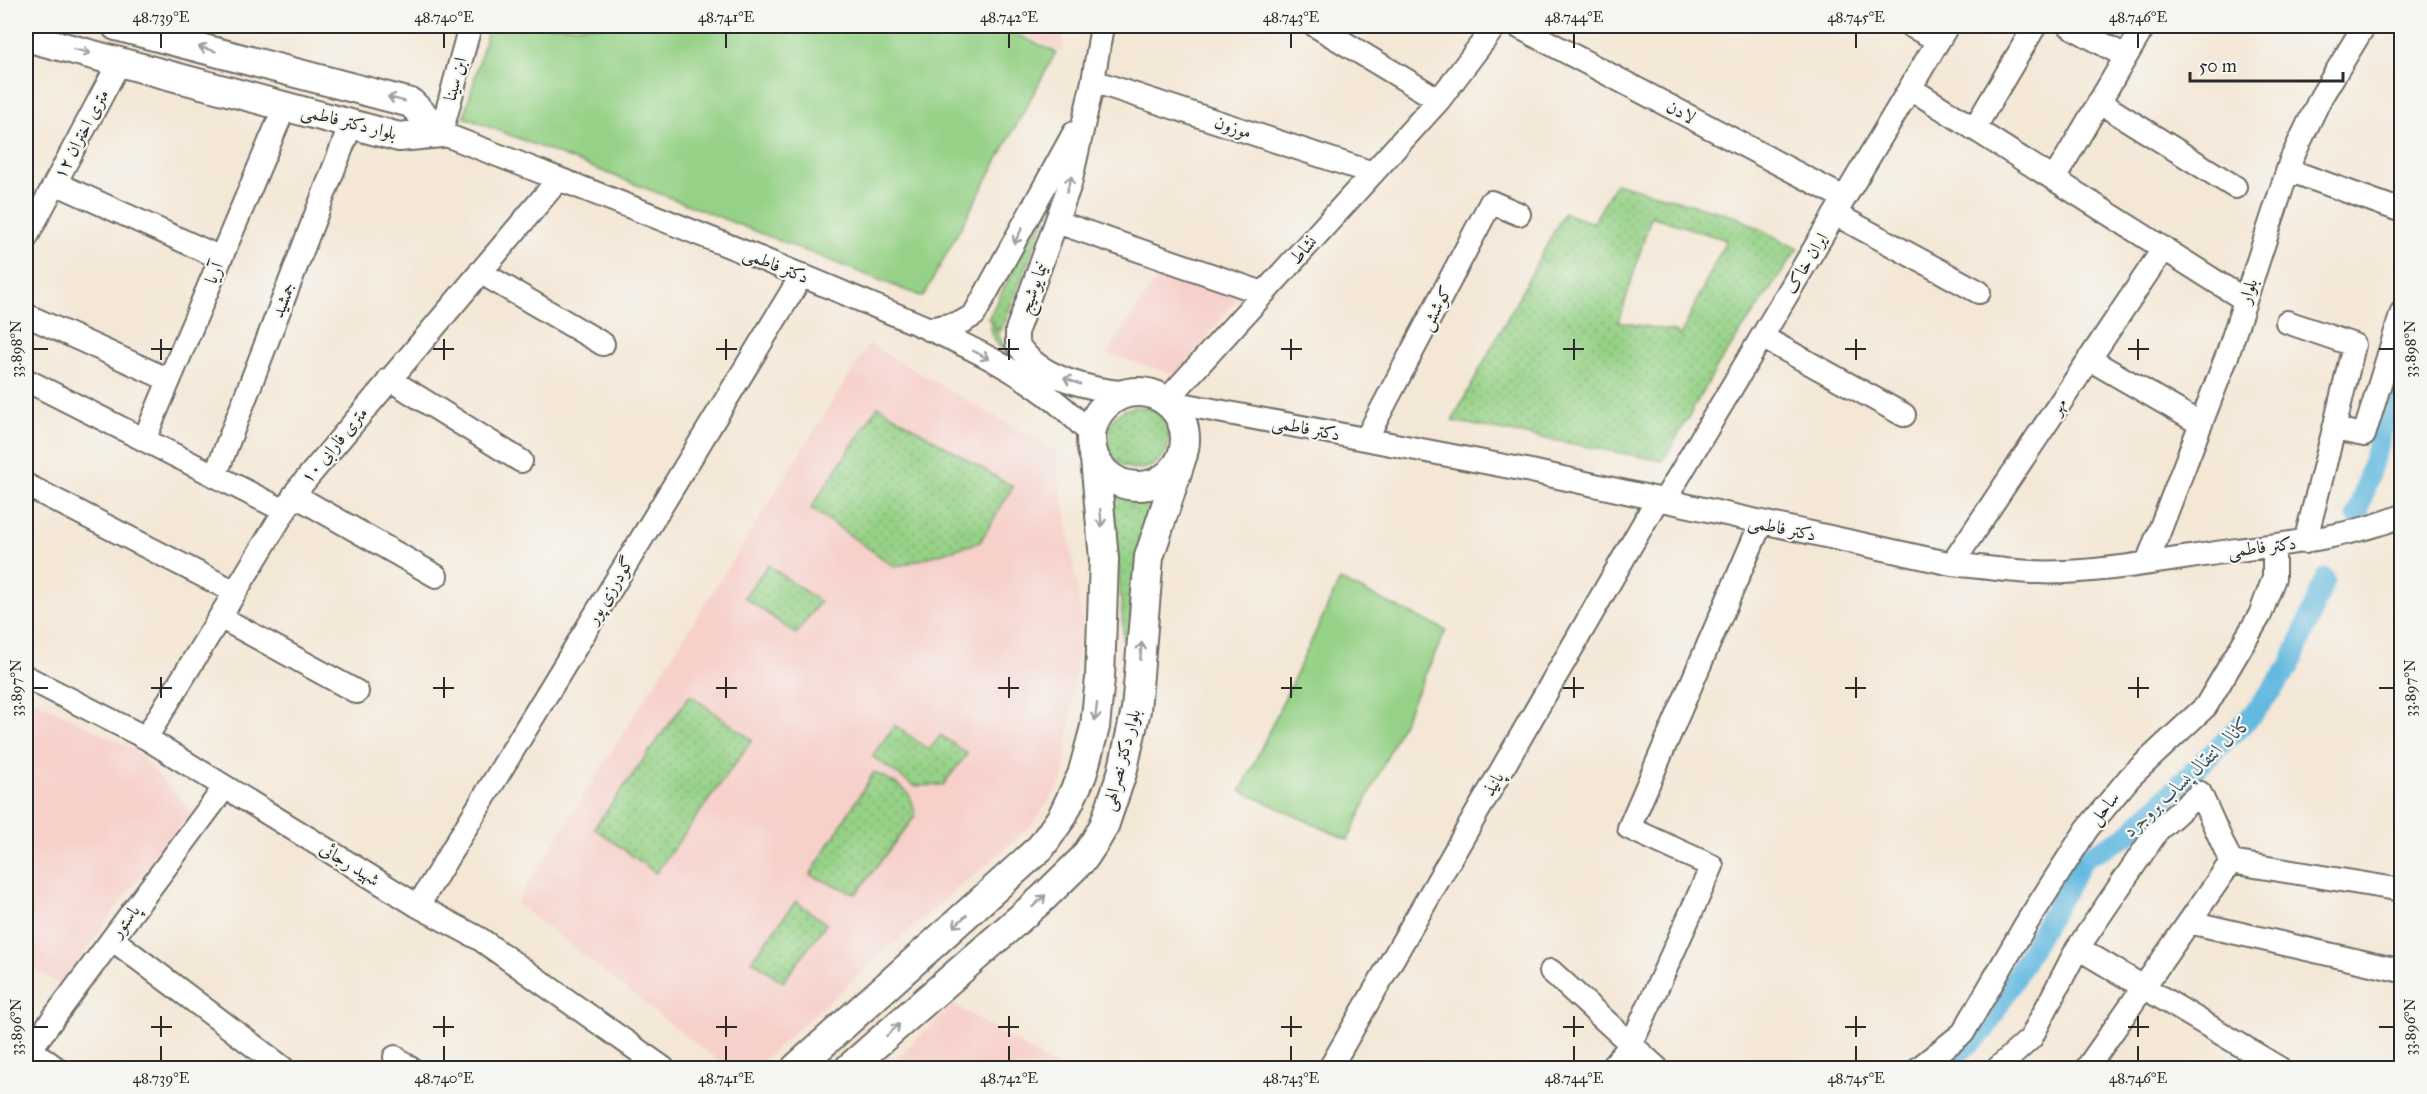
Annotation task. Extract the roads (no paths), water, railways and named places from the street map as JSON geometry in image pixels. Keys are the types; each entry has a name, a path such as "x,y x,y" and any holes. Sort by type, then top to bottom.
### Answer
{"main road":[{"name":"بلوار دکتر فاطمی","path":"116,26 411,103 441,134"},
{"name":"بلوار دکتر فاطمی","path":"26,37 399,137 441,134"},
{"path":"1129,393 1148,393 1166,401 1181,419 1184,430 1183,454 1169,474 1158,481 1141,485 1122,483 1112,478 1093,447 1099,412 1107,403 1129,393"},
{"name":"بلوار دکتر نصرالهی","path":"796,1068 1041,847 1062,817 1082,775 1095,726 1100,678 1104,558 1093,447"},
{"name":"بلوار دکتر نصرالهی","path":"853,1066 1043,898 1084,858 1104,826 1122,773 1136,710 1149,557 1183,454"},
{"path":"1100,678 1139,683"}],"street":[{"name":"ابن سینا","path":"441,134 470,26"},
{"name":"نیما یوشیج","path":"1102,26 1093,81 1070,184 1017,330 1017,343 1030,360 1074,383 1099,391 1129,393"},
{"path":"1316,26 1439,100"},
{"name":"نشاط","path":"1166,401 1439,100 1495,26"},
{"name":"لادن","path":"1517,26 1840,206 1979,292"},
{"path":"1911,26 1943,33"},
{"path":"1974,129 2035,26"},
{"path":"2070,26 2125,56"},
{"path":"2054,179 2144,26"},
{"name":"بلوار","path":"2146,563 2227,356 2288,170 2320,97 2364,26"},
{"name":"ایران خاک","path":"1660,500 1762,337 1943,33"},
{"name":"۱۲ متری اختران","path":"26,238 120,61"},
{"name":"موزون","path":"1093,81 1373,173"},
{"path":"1910,88 2245,300"},
{"path":"2098,102 2235,187"},
{"name":"آریا","path":"144,440 285,106"},
{"name":"نیما یوشیج","path":"928,329 960,323 975,315 1086,110"},
{"name":"جمشید","path":"215,476 351,124"},
{"name":"دکتر فاطمی","path":"441,134 802,275 928,329 1009,370 1058,403 1093,447"},
{"path":"2288,170 2402,212"},
{"name":"۱۰ متری فارابی","path":"146,738 289,503 389,379 558,180"},
{"path":"55,183 221,258"},
{"name":"کوشش","path":"1366,439 1491,202 1519,214"},
{"path":"1057,222 1263,293"},
{"name":"مهر","path":"1952,564 2164,248"},
{"path":"480,272 603,344"},
{"name":"گودرزی پور","path":"418,906 802,275"},
{"path":"2334,429 2364,435 2402,312"},
{"path":"26,315 169,380"},
{"path":"2287,322 2354,345 2305,542"},
{"path":"1762,337 1904,415"},
{"path":"2089,359 2200,424"},
{"path":"389,379 521,461"},
{"path":"26,380 215,476 289,503 436,576"},
{"name":"دکتر فاطمی","path":"1166,401 1531,471 1952,564 2020,571 2065,572 2305,542 2371,529 2402,516"},
{"path":"26,485 235,592"},
{"name":"پانیذ","path":"1330,1068 1660,500"},
{"path":"1611,1068 1631,1045 1712,866 1629,828 1761,523"},
{"name":"ساحل","path":"1919,1068 1963,1033 2026,924 2087,829 2130,777 2206,706 2260,615 2274,578 2274,546"},
{"path":"220,617 357,692"},
{"name":"شهید رجائی","path":"26,677 146,738 418,906 480,939 663,1068"},
{"name":"پاستور","path":"27,1050 225,787"},
{"path":"1998,1068 2031,1038 2079,948 2158,830 2200,793 2231,862"},
{"path":"2231,862 2402,890"},
{"path":"2087,1068 2231,862"},
{"path":"2190,922 2402,971"},
{"path":"112,939 284,1068"},
{"path":"2079,948 2279,1068"},
{"path":"1551,971 1657,1068"},
{"path":"27,1050 56,1068"}],"waterway":[{"path":"2357,515 2402,363"},
{"name":"کانال انتقال پساب بروجرد","path":"1941,1068 1984,1031 2084,858 2125,837 2253,714 2290,666 2325,579"}]}
